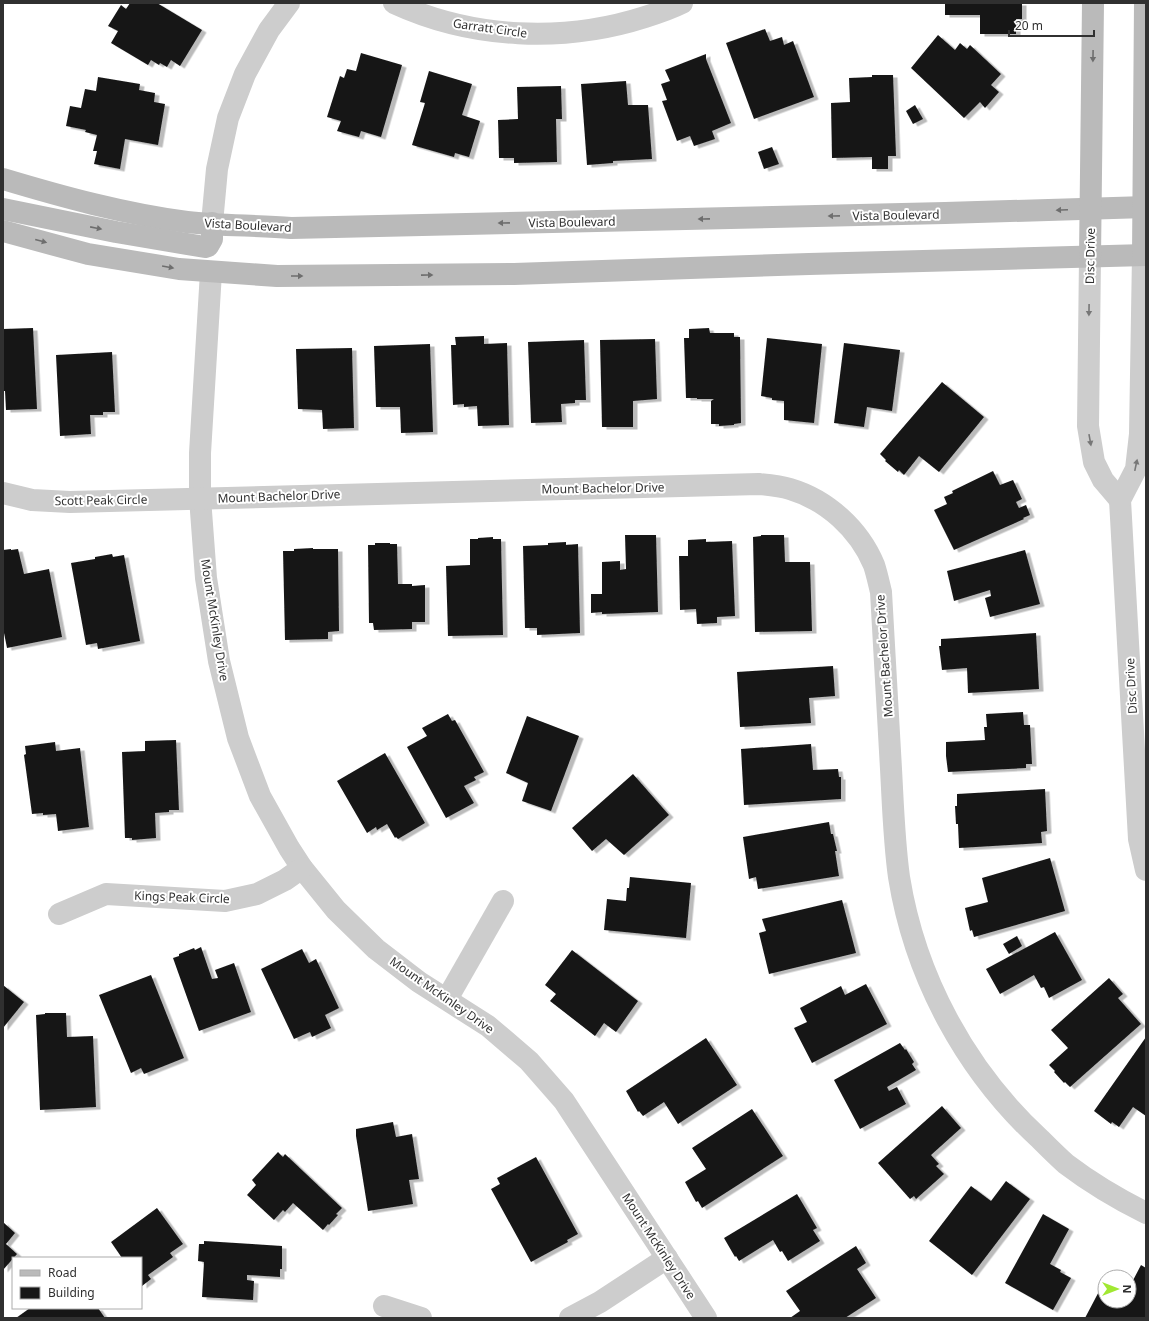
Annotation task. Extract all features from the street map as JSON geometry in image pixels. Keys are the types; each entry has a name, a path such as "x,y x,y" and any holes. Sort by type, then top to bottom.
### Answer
{"main road":[{"name":"Disc Drive","path":"1090,257 1093,3"},
{"path":"3,231 88,254 179,269 277,276 514,274 1144,255 1145,3"},
{"name":"Vista Boulevard","path":"3,179 57,195 132,213 188,222 298,228 1144,208"},
{"path":"3,209 116,232 205,247 208,246 212,239 212,223"}],"street":[{"path":"212,223 217,169 228,118 245,74 269,30 289,3"},
{"name":"Garratt Circle","path":"394,3 413,12 464,27 517,34 569,33 622,24 672,8 682,3"},
{"path":"1120,500 1136,469 1140,434 1144,255"},
{"name":"Disc Drive","path":"1090,257 1088,426 1094,462 1103,480 1120,500 1139,839 1146,870"},
{"name":"Mount McKinley Drive","path":"211,272 200,453 200,498 206,578 219,661 238,738 260,796 302,868 336,910 376,949 419,982 488,1026 523,1056 564,1101 706,1318"},
{"name":"Mount Bachelor Drive","path":"200,498 759,484 789,488 813,498 838,515 860,539 874,566 881,592 895,835 899,877 912,932 930,986 957,1039 988,1083 1021,1122 1065,1163 1115,1197 1146,1213"},
{"name":"Scott Peak Circle","path":"3,493 32,500 70,502 200,498"},
{"name":"Kings Peak Circle","path":"59,914 106,894 225,901 257,894 285,880 302,868"},
{"path":"447,999 503,901"},
{"path":"570,1318 600,1302 667,1258"},
{"path":"384,1306 421,1318"}],"building":[{"path":"130,3 157,3 202,30 180,66 171,60 167,67 160,63 159,65 151,60 148,65 111,43 118,31 108,26 121,5 126,9"},
{"path":"945,3 1022,3 1022,19 1016,19 1016,34 980,34 980,15 945,15"},
{"path":"765,29 770,41 782,37 784,45 793,41 814,97 754,119 726,43"},
{"path":"938,35 955,50 960,43 967,49 970,45 1001,74 991,85 999,92 985,108 980,102 964,118 911,68"},
{"path":"361,53 402,65 381,137 361,131 359,137 337,131 341,121 327,117 340,76 344,78 347,69 356,71"},
{"path":"706,54 706,59 731,123 712,131 715,139 694,146 690,136 677,141 662,101 667,100 661,84 670,81 665,70"},
{"path":"429,71 472,84 462,115 480,121 469,157 455,153 454,157 412,145 425,103 420,102"},
{"path":"872,75 893,75 896,156 888,156 888,169 872,169 872,157 832,158 831,103 850,102 849,78 872,77"},
{"path":"98,77 140,84 139,90 155,93 154,102 165,104 158,145 125,139 120,169 94,164 97,151 93,151 97,135 85,132 86,130 66,126 70,106 81,108 85,89 96,91"},
{"path":"626,81 628,105 648,105 652,159 613,161 613,163 587,165 581,84"},
{"path":"561,86 562,119 556,119 557,162 514,163 514,158 499,158 498,120 518,119 517,87"},
{"path":"915,105 923,119 913,124 906,111"},
{"path":"772,147 779,164 764,169 758,152"},
{"path":"33,328 37,409 6,410 5,391 3,391 3,329"},
{"path":"709,328 710,333 734,333 734,337 740,337 741,423 719,426 719,424 711,424 711,401 714,399 686,398 684,338 689,338 689,329"},
{"path":"484,336 484,344 507,343 509,425 478,426 477,406 464,407 464,404 453,405 451,345 456,345 455,337"},
{"path":"767,338 822,344 814,423 784,420 784,401 772,400 772,398 761,396"},
{"path":"655,339 657,399 633,401 633,427 602,427 600,340"},
{"path":"584,340 586,400 575,400 575,403 561,404 562,422 531,423 528,342"},
{"path":"844,343 900,350 892,411 867,407 864,427 834,423"},
{"path":"430,344 433,432 401,433 400,407 376,407 374,346"},
{"path":"352,348 354,428 323,429 322,410 298,409 296,349"},
{"path":"112,352 115,412 103,412 103,415 90,415 91,434 60,436 56,355"},
{"path":"942,382 984,417 939,472 919,456 904,475 885,461 886,460 880,454"},
{"path":"993,471 1000,485 1013,480 1022,499 1016,502 1019,508 1026,505 1030,515 954,550 934,510 947,504 944,497 953,493 952,491"},
{"path":"625,535 656,535 658,612 591,613 591,594 602,594 602,562 620,561 620,570 626,569"},
{"path":"761,535 784,535 785,562 810,562 812,631 755,632 753,537"},
{"path":"493,537 493,539 501,539 503,635 448,636 446,566 470,565 470,539"},
{"path":"706,539 706,542 732,541 735,616 717,617 717,623 697,624 696,609 680,610 679,556 688,556 688,540"},
{"path":"566,542 566,545 578,544 580,633 537,635 537,628 525,628 523,546 548,545 548,543"},
{"path":"375,543 397,544 398,584 412,584 412,586 425,585 425,622 412,622 412,629 374,630 373,623 369,623 368,545 375,545"},
{"path":"313,548 338,549 339,631 328,632 328,639 285,640 283,551"},
{"path":"18,549 24,574 49,569 62,637 7,648 3,628 3,550"},
{"path":"1025,550 1040,604 990,617 985,598 991,596 990,590 954,601 947,571"},
{"path":"112,554 113,557 124,555 140,641 98,649 97,643 86,645 71,563 95,559 95,557"},
{"path":"1036,633 1039,689 968,693 967,668 942,670 939,646 941,646 941,639"},
{"path":"833,666 835,696 809,698 811,723 740,727 737,672"},
{"path":"1023,712 1024,725 1030,725 1032,764 1026,764 1026,768 948,772 946,742 985,740 984,727 987,727 986,714"},
{"path":"448,714 452,721 455,720 484,772 474,777 476,780 464,786 474,803 446,818 407,747 427,736 422,728"},
{"path":"527,716 579,736 551,811 522,801 528,783 506,773"},
{"path":"176,740 179,810 169,810 169,812 155,813 156,838 132,840 132,838 125,838 122,752 145,751 145,741"},
{"path":"55,742 56,751 80,748 89,827 58,831 56,814 32,814 24,755 26,754 25,746"},
{"path":"811,744 813,770 838,769 839,777 841,777 841,799 744,805 741,749"},
{"path":"385,753 425,823 398,839 396,837 395,838 387,824 377,830 376,827 367,833 337,781"},
{"path":"633,774 669,815 624,855 606,839 592,851 572,828"},
{"path":"1045,789 1047,831 1041,832 1042,843 959,848 958,824 956,824 955,806 957,806 957,794"},
{"path":"829,822 831,834 833,834 837,851 835,851 839,876 758,889 756,877 749,879 743,837"},
{"path":"1050,858 1065,911 974,937 972,930 970,931 965,908 988,902 982,878"},
{"path":"630,877 691,883 686,938 604,930 607,899 626,901"},
{"path":"842,900 856,953 769,974 759,933 766,931 762,919"},
{"path":"1055,932 1082,980 1049,998 1044,987 1041,988 1034,975 1000,994 986,969"},
{"path":"1017,936 1022,946 1009,954 1003,944"},
{"path":"201,947 212,979 218,978 215,970 234,963 251,1012 199,1031 173,958 194,948 195,950"},
{"path":"302,949 309,963 316,959 339,1008 325,1015 331,1028 312,1037 310,1032 294,1039 261,969"},
{"path":"572,950 638,1001 616,1032 604,1023 595,1036 550,1001 556,994 545,985"},
{"path":"151,975 184,1058 144,1074 141,1068 131,1073 99,995"},
{"path":"1109,978 1123,994 1118,998 1141,1024 1070,1087 1065,1082 1064,1083 1049,1065 1068,1048 1051,1030"},
{"path":"866,984 887,1024 812,1063 794,1028 807,1022 800,1008 841,986 845,995"},
{"path":"3,985 24,1002 3,1028"},
{"path":"45,1013 66,1013 67,1037 93,1036 96,1107 40,1110 36,1015"},
{"path":"1146,1037 1146,1116 1133,1107 1119,1127 1112,1122 1111,1124 1094,1111"},
{"path":"706,1038 737,1085 678,1124 664,1102 643,1116 639,1111 638,1112 626,1091"},
{"path":"900,1043 905,1050 906,1049 914,1062 912,1064 916,1070 887,1087 889,1091 897,1087 906,1104 860,1129 834,1080"},
{"path":"942,1106 961,1128 931,1155 939,1164 936,1166 944,1174 916,1199 914,1196 910,1199 878,1163"},
{"path":"752,1109 783,1156 702,1208 698,1201 696,1202 685,1182 706,1169 692,1148"},
{"path":"393,1122 396,1137 412,1134 419,1179 409,1180 413,1204 368,1211 356,1129"},
{"path":"278,1152 283,1157 285,1154 342,1208 336,1214 338,1215 323,1230 293,1203 285,1212 283,1210 274,1220 247,1195 256,1185 252,1180"},
{"path":"536,1157 578,1234 567,1240 568,1242 531,1262 491,1189 500,1184 497,1178"},
{"path":"1006,1181 1030,1199 972,1275 929,1241 971,1186 991,1201"},
{"path":"797,1194 817,1228 813,1230 820,1241 788,1261 782,1251 780,1252 773,1240 739,1261 724,1238"},
{"path":"157,1208 183,1244 170,1253 173,1257 148,1275 151,1279 142,1286 142,1257 121,1257 111,1242"},
{"path":"1043,1214 1069,1229 1050,1264 1071,1278 1053,1310 1005,1283"},
{"path":"3,1222 15,1233 6,1244 17,1254 14,1257 12,1257 12,1260 3,1270"},
{"path":"204,1241 282,1246 282,1269 280,1269 280,1277 247,1275 247,1280 254,1281 253,1300 202,1297 204,1262 198,1261 199,1244 204,1244"},
{"path":"856,1246 866,1263 857,1269 876,1298 845,1318 790,1318 800,1311 786,1291"},
{"path":"1141,1265 1146,1268 1146,1318 1085,1318 1097,1295 1097,1309 1137,1309 1137,1273"},
{"path":"29,1309 99,1309 105,1318 16,1318"}]}
